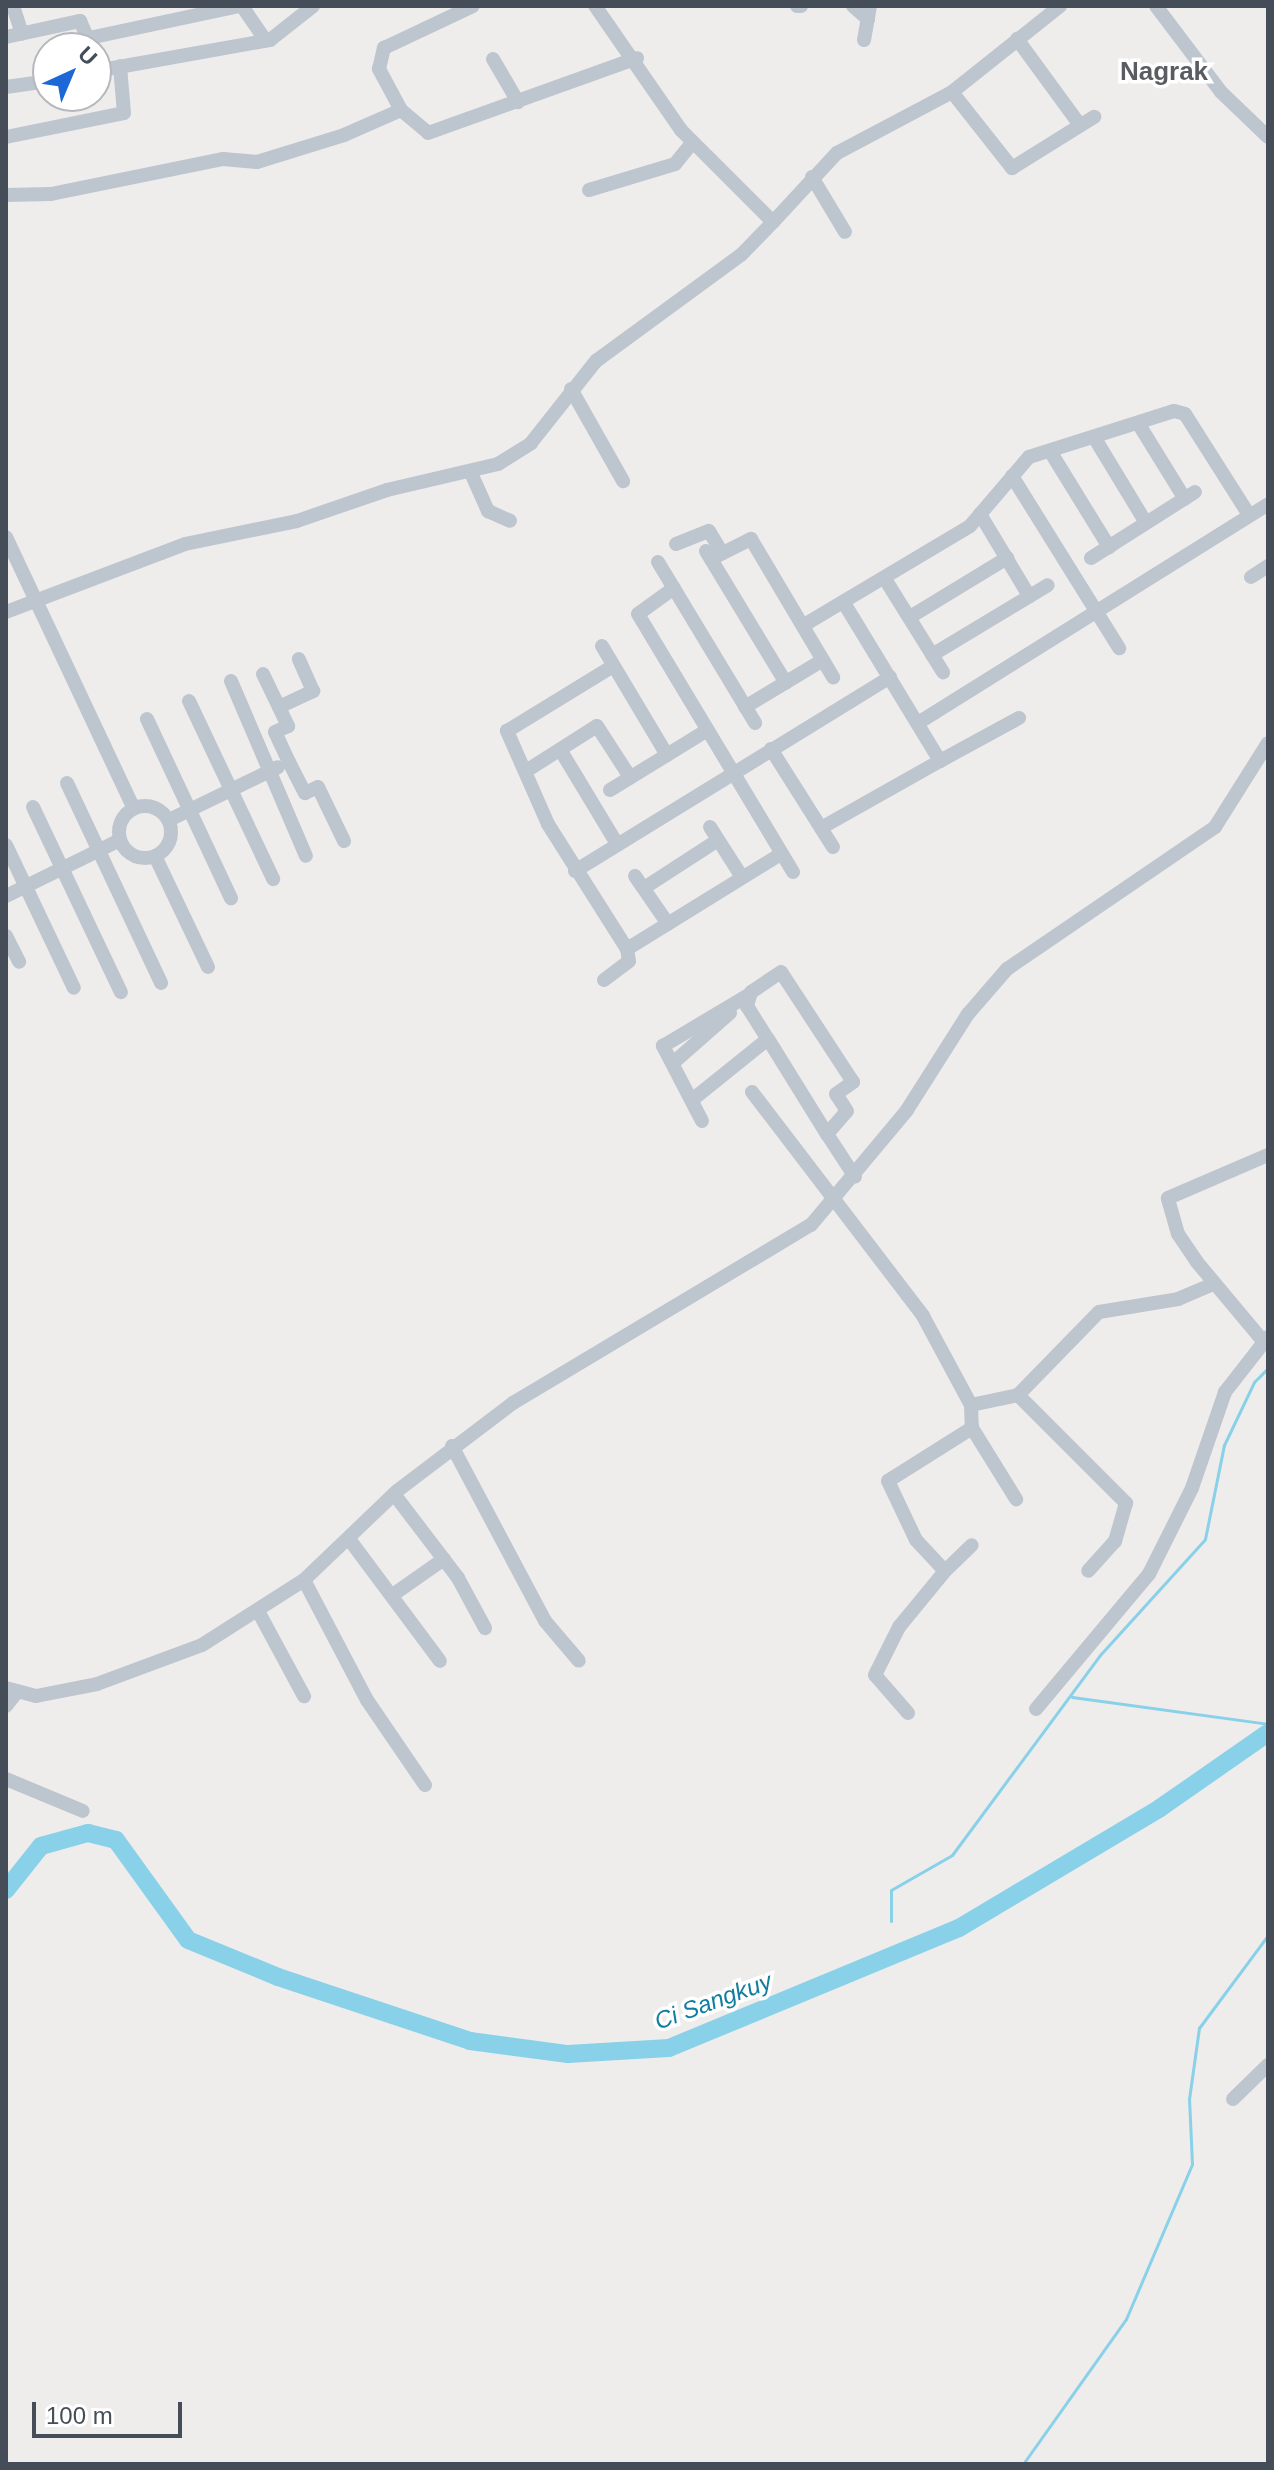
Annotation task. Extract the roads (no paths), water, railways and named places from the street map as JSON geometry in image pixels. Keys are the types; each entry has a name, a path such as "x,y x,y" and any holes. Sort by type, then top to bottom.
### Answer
{"street":[{"path":"13,6 22,34"},
{"path":"112,38 241,6 266,41"},
{"path":"473,6 378,53 401,110 424,133 637,58"},
{"path":"595,6 637,58 692,143 773,222"},
{"path":"853,6 869,13 864,40"},
{"path":"6,612 232,530 297,521 387,490 471,473 518,454 571,389 607,352 712,281 773,222 837,153 952,92 1060,6"},
{"path":"1156,6 1221,92 1268,137"},
{"path":"112,67 266,41 307,8"},
{"path":"6,37 80,21 86,32"},
{"path":"952,92 1012,168 1087,121 1017,39"},
{"path":"493,59 518,102"},
{"path":"6,137 124,113 120,66"},
{"path":"6,87 32,83"},
{"path":"6,195 51,194 223,159 286,157 401,110"},
{"path":"589,190 675,164 692,143"},
{"path":"812,177 845,232"},
{"path":"571,389 623,481"},
{"path":"804,625 885,579 980,514 1029,457 1138,423 1185,414 1249,515"},
{"path":"1091,558 1190,495 1138,423"},
{"path":"1094,437 1146,523"},
{"path":"1050,451 1109,547"},
{"path":"471,473 488,511 510,521"},
{"path":"1012,476 1119,648"},
{"path":"918,723 1268,504"},
{"path":"980,514 1029,596"},
{"path":"676,544 709,531 713,554 786,683"},
{"path":"6,537 38,599 133,807"},
{"path":"713,554 751,539 833,677"},
{"path":"910,617 1007,558"},
{"path":"658,562 755,723"},
{"path":"1251,577 1268,566"},
{"path":"885,579 943,672"},
{"path":"932,655 1048,585"},
{"path":"674,588 638,614 793,872"},
{"path":"844,603 940,761"},
{"path":"602,646 667,755"},
{"path":"279,707 313,691 299,659"},
{"path":"745,707 823,660"},
{"path":"604,980 629,961 627,949 575,871 526,771 509,728 613,666"},
{"path":"263,674 288,726 275,732 289,762 305,793 318,787 344,841"},
{"path":"575,871 890,677"},
{"path":"231,681 306,856"},
{"path":"189,701 273,879"},
{"path":"821,828 1019,718"},
{"path":"147,719 231,898"},
{"path":"526,771 597,726 630,777"},
{"path":"610,790 706,731"},
{"path":"6,1706 11,1691 36,1696 139,1671 258,1611 304,1580 394,1494 452,1446 623,1334 811,1225 836,1202 1007,969 1215,827 1268,743"},
{"path":"771,749 833,847"},
{"path":"561,751 617,844"},
{"path":"169,820 289,762"},
{"path":"67,783 161,983"},
{"path":"148,804 169,820 171,839 155,856 135,857 120,840 122,817 133,807 148,804"},
{"path":"33,807 121,992"},
{"path":"668,924 640,882 714,833 742,877"},
{"path":"6,896 120,840"},
{"path":"6,845 74,988"},
{"path":"627,949 781,854"},
{"path":"155,856 208,967"},
{"path":"6,936 19,962"},
{"path":"702,1121 663,1046 747,998 785,972 823,1028 853,1082 836,1094 847,1111 827,1134"},
{"path":"747,998 768,1039 855,1177"},
{"path":"692,1100 768,1039"},
{"path":"752,1092 923,1316 971,1405 972,1428 1016,1499"},
{"path":"1036,1709 1149,1574 1192,1488 1225,1392 1266,1339 1213,1284 1178,1234 1170,1194 1268,1155"},
{"path":"971,1405 1018,1395 1099,1312 1178,1299 1213,1284"},
{"path":"1018,1395 1126,1503 1115,1541 1088,1571"},
{"path":"945,1571 916,1540 889,1478 972,1428"},
{"path":"452,1446 545,1621 579,1661"},
{"path":"394,1494 444,1559 485,1628"},
{"path":"349,1539 394,1594 440,1661"},
{"path":"908,1713 875,1675 899,1627 945,1571 972,1545"},
{"path":"394,1594 444,1559"},
{"path":"304,1580 367,1700 425,1785"},
{"path":"258,1611 304,1696"},
{"path":"6,1779 83,1811"},
{"path":"1233,2099 1268,2065"}],"waterway":[{"path":"891,1921 891,1890 952,1855 1100,1655 1205,1539 1224,1445 1254,1382 1268,1368"},
{"path":"1072,1697 1268,1724"},
{"name":"Ci Sangkuy","path":"6,1890 41,1846 88,1833 116,1840 188,1940 278,1977 470,2041 568,2054 669,2048 959,1928 1160,1808 1268,1733"},
{"path":"1023,2464 1126,2319 1192,2164 1189,2099 1199,2028 1268,1935"}],"district":[{"name":"Nagrak","path":"1164,72"}]}
